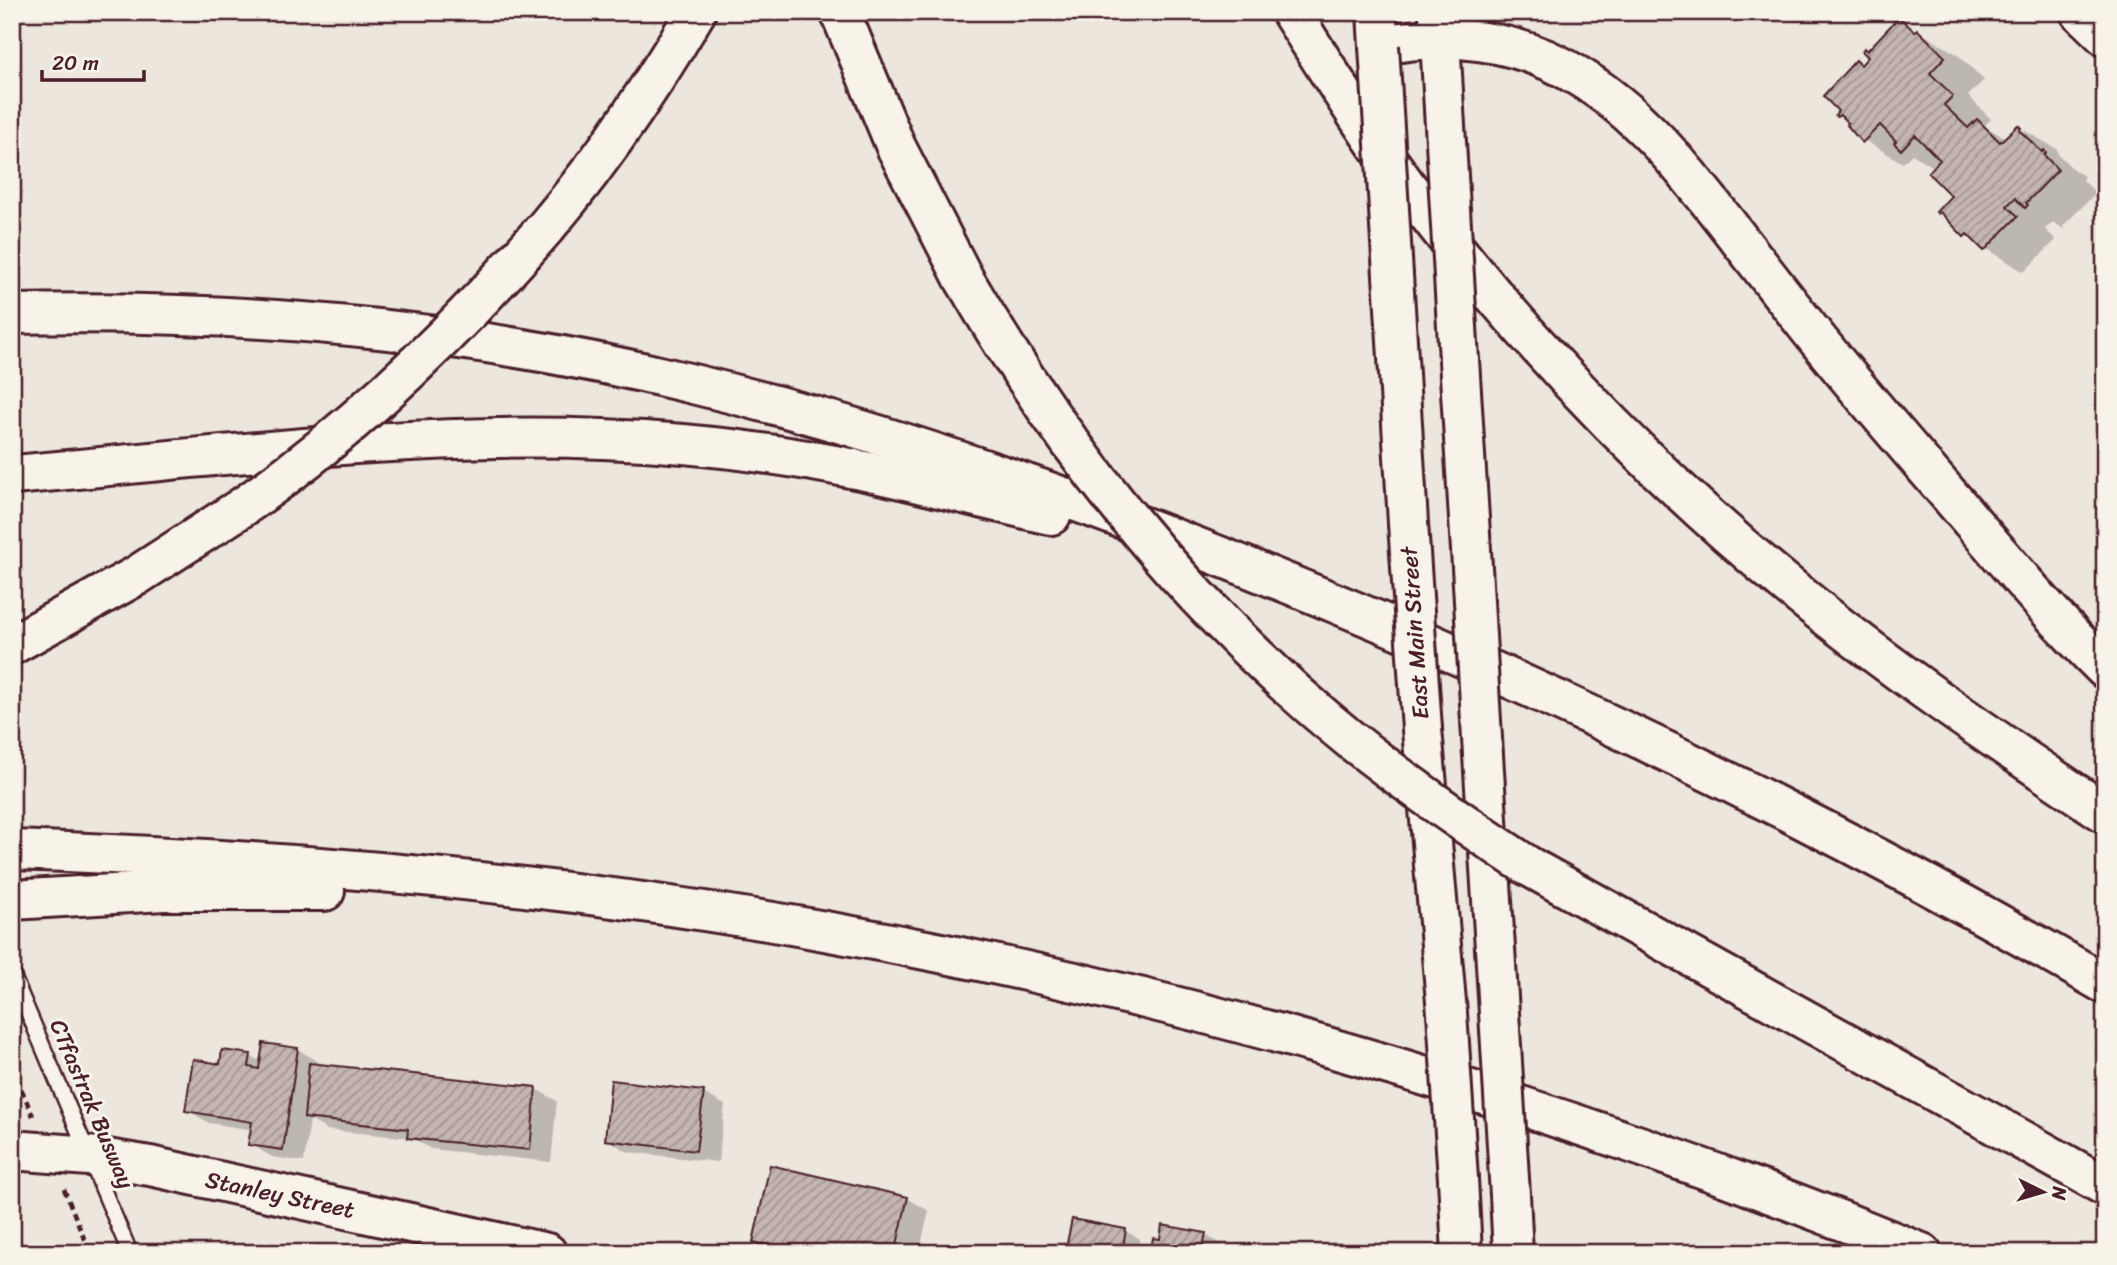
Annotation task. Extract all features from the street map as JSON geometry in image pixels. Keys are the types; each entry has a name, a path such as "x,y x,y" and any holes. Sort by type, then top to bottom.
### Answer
{"main road":[{"path":"12,645 136,576 244,506 386,391 454,326 525,251 584,180 629,120 696,12"},
{"path":"840,12 896,147 964,279 1021,372 1101,484 1160,555 1222,621 1293,689 1351,740 1438,805 1528,866 2105,1186"},
{"path":"1291,12 1365,127 1421,205 1521,325 1627,439 1734,540 1839,626 1920,688 2105,813"},
{"path":"2080,12 2105,36"},
{"path":"1440,26 1513,1253"},
{"path":"1382,31 1440,26 1469,39 1496,43 1540,56 1586,81 1639,122 1678,163 1865,397 2021,579 2105,669"},
{"name":"East Main Street","path":"1382,31 1392,275 1408,523 1422,729 1447,1013 1462,1253"},
{"path":"12,314 200,316 294,321 452,338 616,367 786,407 892,439 1176,538 1399,629 1538,690 1679,756 1878,858 2105,984"},
{"path":"12,475 431,440 533,437 604,439 678,444 811,461 1088,523 1176,538"},
{"path":"12,850 238,861 367,871 613,898 742,917 932,951 1105,989 1439,1079 1640,1144 1745,1182 1922,1253"},
{"path":"12,900 116,893 244,890 613,898"},
{"name":"Stanley Street","path":"24,1136 89,1156 150,1166 547,1253"}],"lane":[{"name":"CTfastrak Busway","path":"12,974 130,1253"}],"path":[{"path":"12,1066 24,1136"},
{"path":"62,1186 90,1253"}],"building":[{"path":"1899,17 1915,32 1917,29 1945,57 1930,73 1953,96 1944,105 1968,128 1977,119 2000,142 2018,125 2021,128 2019,130 2042,152 2044,150 2044,155 2058,170 2026,203 2028,205 2025,208 2015,198 2007,206 2018,216 1984,251 1967,234 1964,237 1940,212 1936,212 1951,196 1928,173 1940,160 1915,135 1901,150 1880,125 1862,143 1848,123 1840,115 1835,115 1838,111 1823,96 1856,60 1861,65 1868,57 1862,51 1864,48 1867,51"},
{"path":"263,1043 298,1048 283,1150 248,1145 252,1122 185,1111 193,1059 220,1064 222,1050 251,1054 249,1067 259,1069"},
{"path":"309,1063 536,1087 530,1150 407,1138 408,1129 304,1118"},
{"path":"611,1080 704,1091 696,1151 605,1140"},
{"path":"770,1165 908,1197 895,1253 800,1253 753,1242"},
{"path":"1072,1219 1126,1229 1122,1253 1065,1253"},
{"path":"1162,1225 1206,1233 1203,1247 1209,1248 1208,1253 1150,1253 1153,1238 1160,1239"}]}
